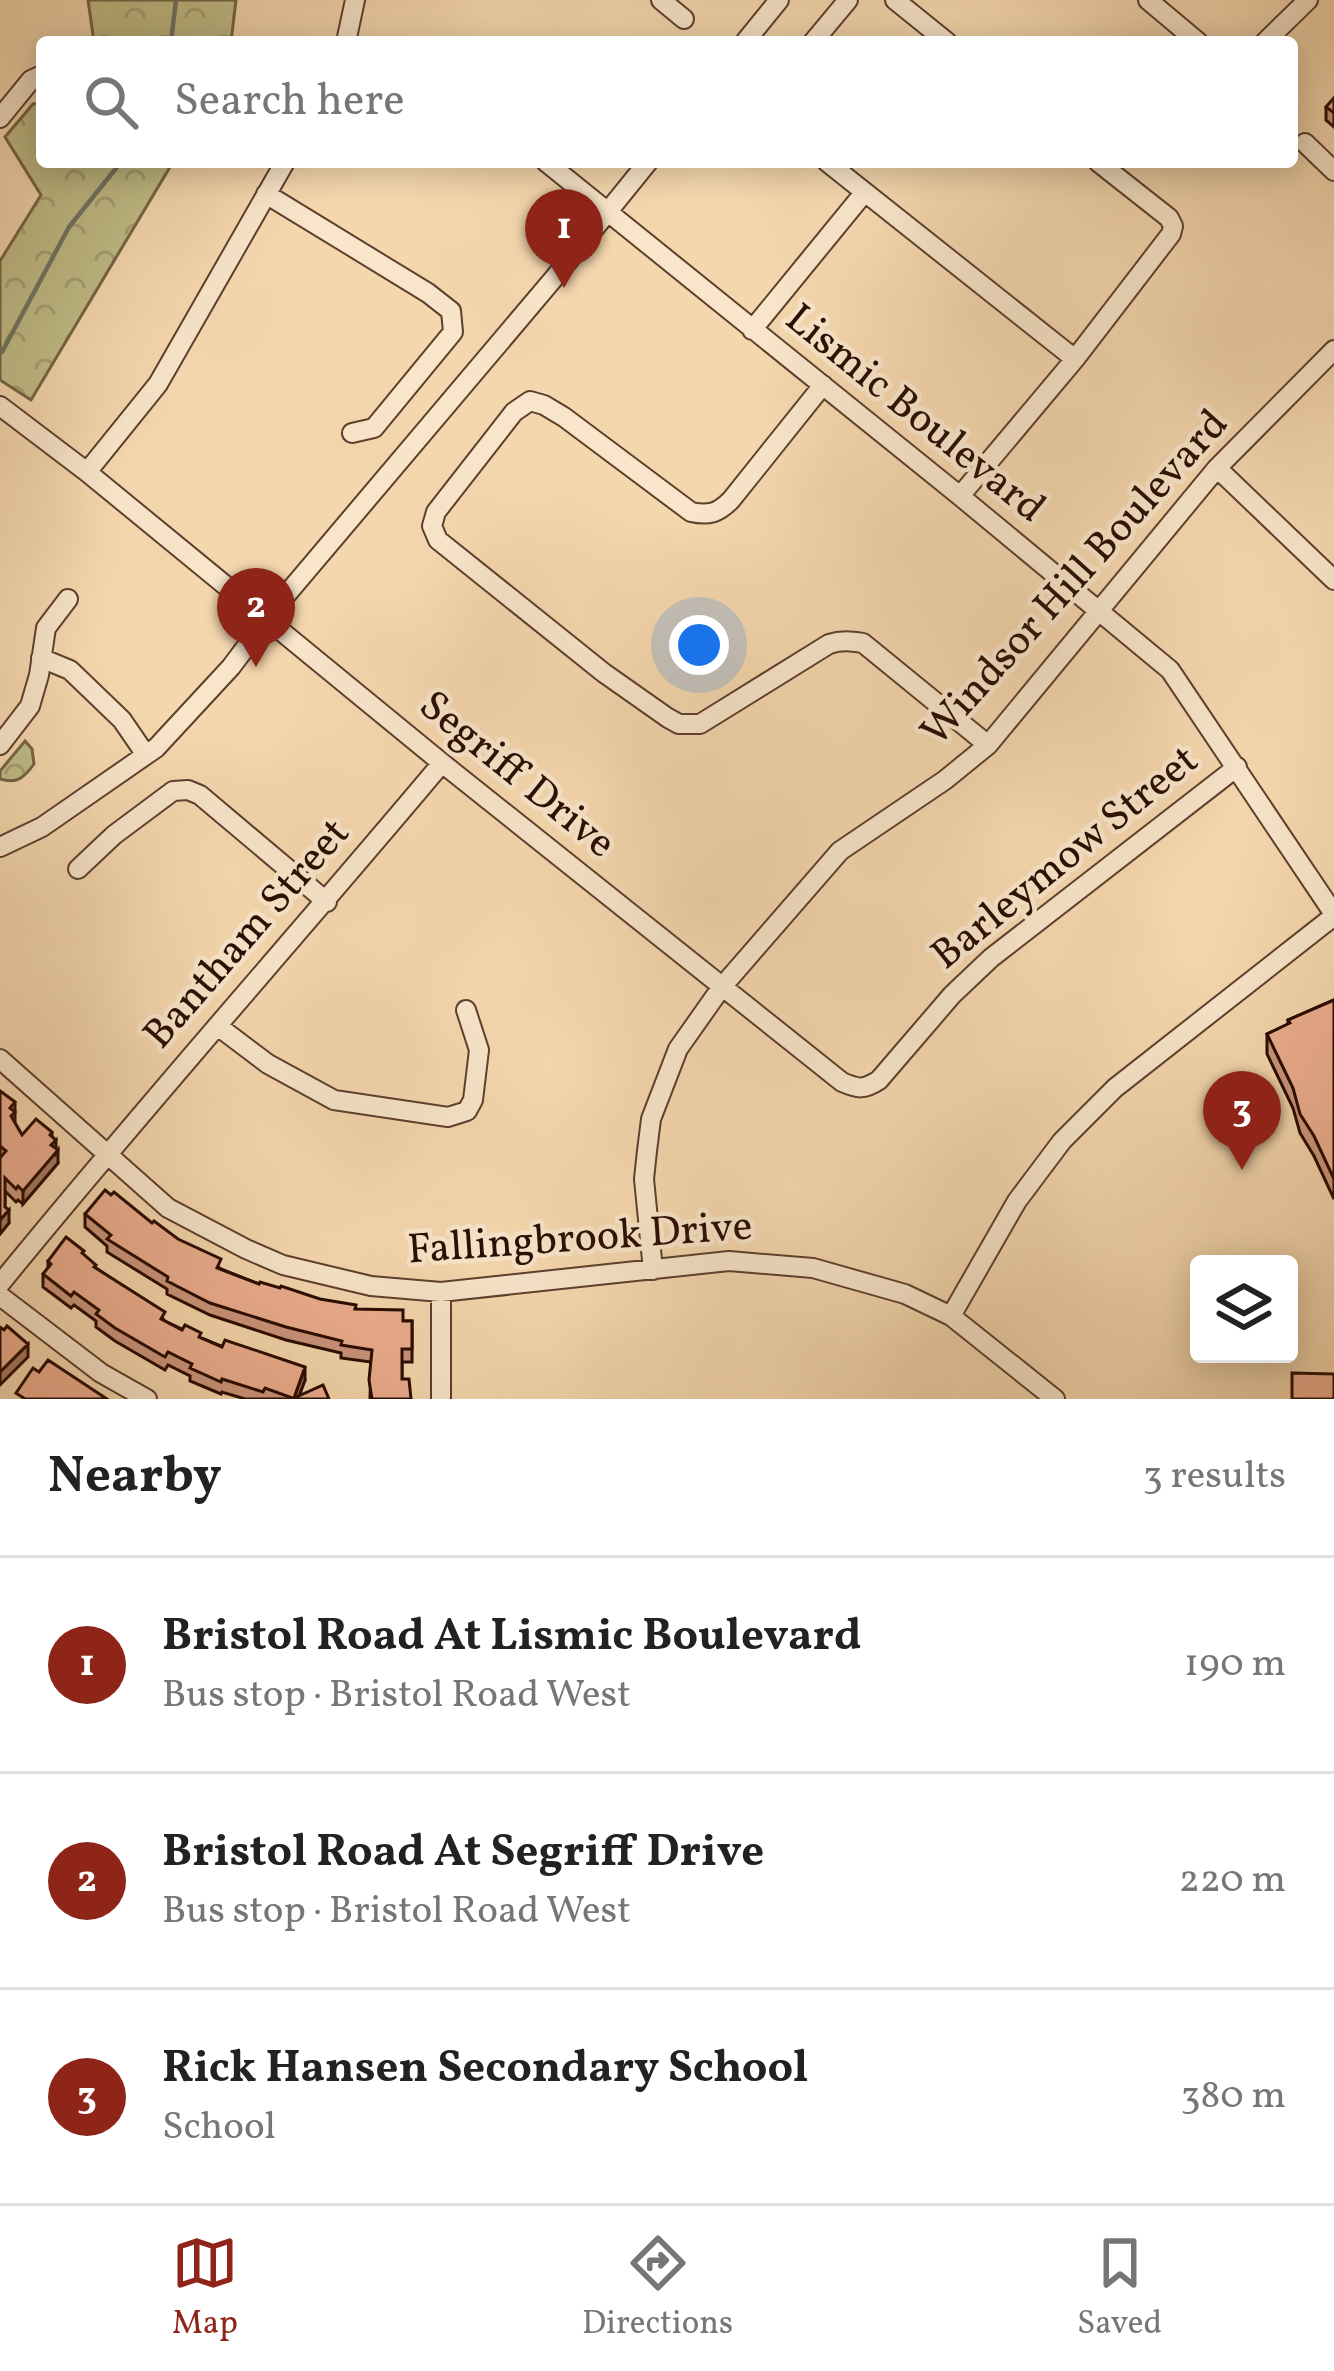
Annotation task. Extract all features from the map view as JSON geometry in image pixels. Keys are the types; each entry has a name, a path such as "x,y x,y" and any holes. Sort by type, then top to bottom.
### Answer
{"street":[{"path":"347,36 355,0"},
{"path":"662,0 684,19"},
{"path":"750,36 778,0"},
{"path":"818,36 848,0"},
{"path":"895,0 940,36"},
{"path":"1148,0 1191,36"},
{"path":"1271,36 1308,0"},
{"path":"0,118 36,78"},
{"path":"1305,142 1334,171"},
{"path":"87,472 158,384 281,168"},
{"name":"Lismic Boulevard","path":"553,168 1170,670 1334,915"},
{"path":"0,848 42,826 156,748 231,667 643,168"},
{"path":"834,168 1075,359"},
{"path":"960,496 1075,359 1171,234 1169,218 1106,168"},
{"path":"752,330 865,193"},
{"path":"266,194 428,292 451,311 452,332 374,428 352,433"},
{"name":"Windsor Hill Boulevard","path":"653,1270 644,1179 651,1119 678,1049 722,988 840,851 946,780 988,745 1217,468 1334,350"},
{"path":"823,385 731,500 707,516 691,512 564,417 530,400 514,412 436,512 432,526 438,540 604,673 680,724 700,724 829,644 851,640 863,643 988,745"},
{"name":"Segriff Drive","path":"0,406 722,988"},
{"path":"1217,468 1334,580"},
{"path":"0,745 30,706 46,628 68,599"},
{"path":"41,658 70,670 122,719 146,755"},
{"name":"Bantham Street","path":"0,1284 442,763"},
{"name":"Barleymow Street","path":"722,988 842,1082 866,1088 879,1080 952,995 991,958 1237,767"},
{"path":"79,869 114,835 173,791 188,790 200,795 326,902"},
{"path":"951,1316 1017,1202 1062,1142 1115,1088 1334,915"},
{"path":"219,1027 268,1064 334,1100 448,1117 467,1111 473,1100 479,1050 466,1010"},
{"name":"Fallingbrook Drive","path":"0,1059 168,1208 283,1265 371,1286 441,1292 729,1261 814,1268 905,1294 951,1316 1055,1399"},
{"path":"441,1292 441,1399"},
{"path":"0,1296 101,1373 147,1399"}],"green space":[{"path":"88,0 236,0 232,36 93,36"},
{"path":"33,104 36,168 169,168 31,400 0,380 0,261 41,195 5,137"},
{"path":"25,741 32,749 34,764 20,779 0,779 0,771"}],"building":[{"path":"1334,1000 1334,1179 1267,1034"},
{"path":"0,1091 15,1102 11,1116 22,1135 36,1119 52,1132 56,1140 51,1145 58,1150 23,1191 5,1178 9,1210 0,1220 0,1158 6,1151 0,1146"},
{"path":"105,1190 178,1239 221,1259 217,1268 259,1284 356,1305 355,1309 403,1310 403,1321 412,1321 412,1349 402,1349 402,1379 409,1379 411,1399 372,1399 372,1350 341,1345 342,1341 210,1303 167,1281 168,1277 107,1239 111,1235 85,1214"},
{"path":"66,1237 84,1251 94,1267 165,1312 161,1319 182,1330 185,1325 222,1347 225,1340 305,1367 294,1398 323,1385 329,1399 295,1399 265,1388 263,1392 221,1382 115,1328 96,1314 99,1310 43,1274"},
{"path":"7,1326 28,1344 0,1372 0,1327"},
{"path":"48,1360 107,1399 25,1399 16,1393 33,1368 39,1372"},
{"path":"1292,1373 1334,1374 1334,1399 1292,1399"}],"waterway":[{"path":"172,36 176,0"},
{"path":"2,352 69,227 116,168"}],"place":[{"name":"Bristol Road At Lismic Boulevard","path":"564,288"},
{"name":"Bristol Road At Segriff Drive","path":"256,667"},
{"name":"Rick Hansen Secondary School","path":"1242,1170"}]}
